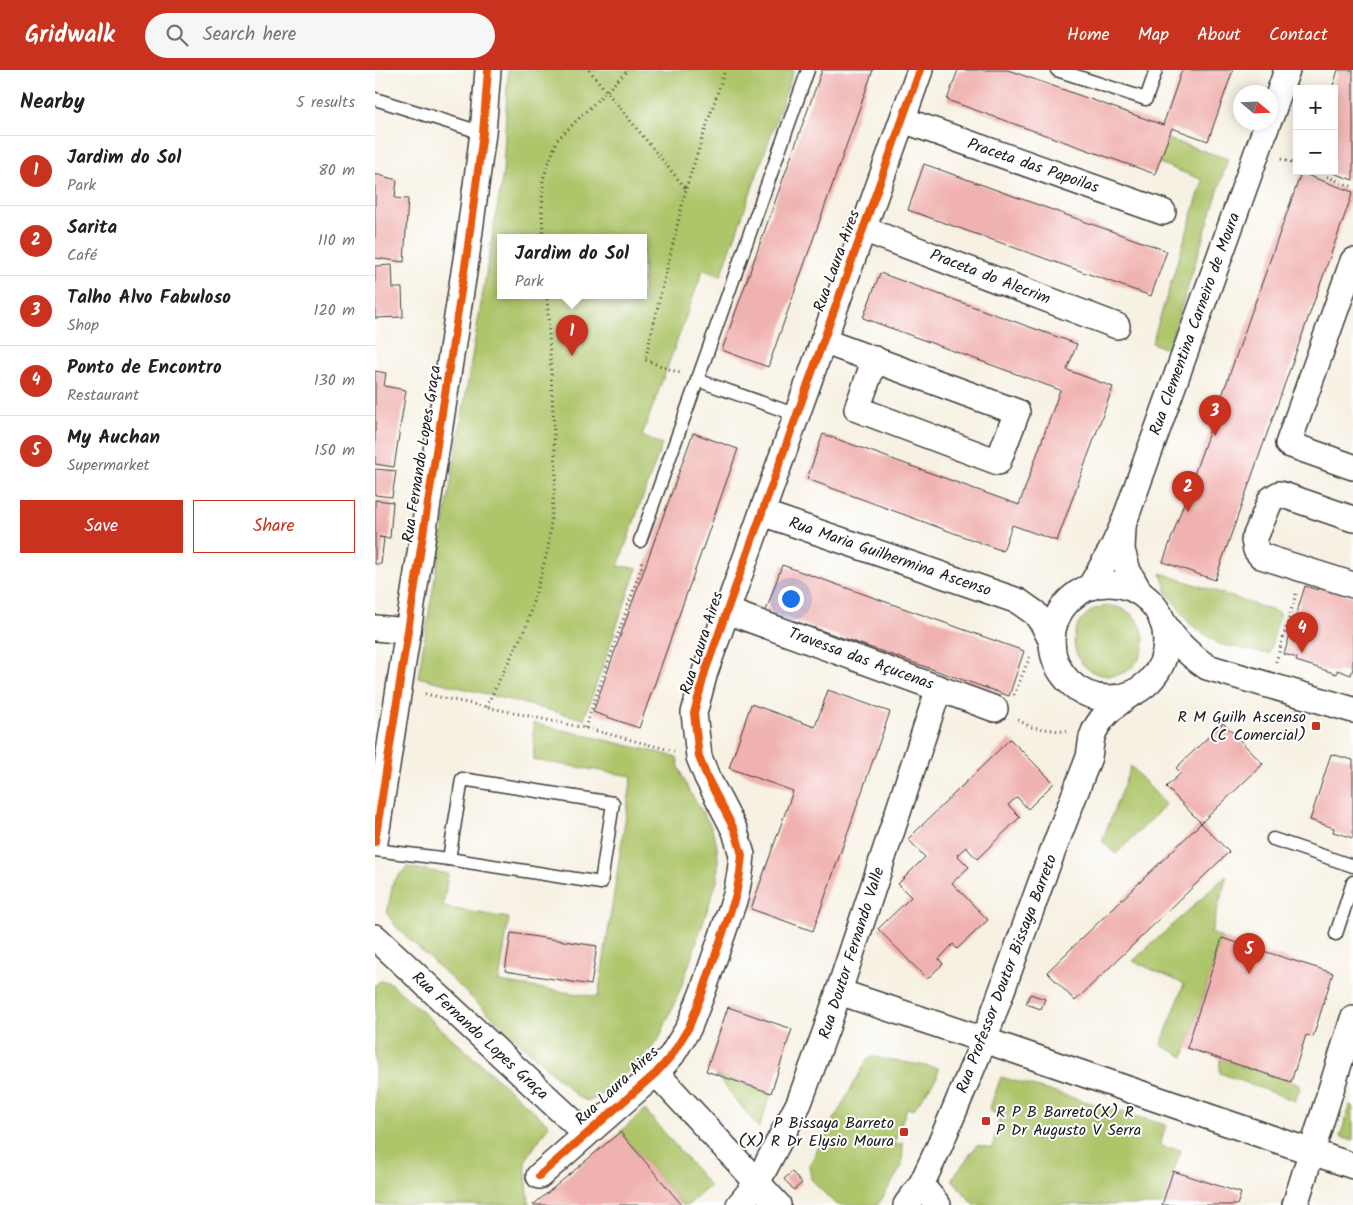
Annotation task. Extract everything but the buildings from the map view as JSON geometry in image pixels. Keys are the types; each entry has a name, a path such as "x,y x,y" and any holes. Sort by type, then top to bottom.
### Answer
{"street":[{"name":"Rua Laura Aires","path":"539,1176 656,1073 671,1055 689,1027 736,895 741,855 735,831 707,777 699,757 694,713 705,672 920,70"},
{"path":"1278,96 1287,70"},
{"name":"Rua Fernando Lopes Graça","path":"375,842 467,253 483,133 485,71"},
{"name":"Praceta das Papoilas","path":"903,120 1163,212"},
{"name":"Rua Clementina Carneiro de Moura","path":"1123,525 1122,550 1128,571 1140,593 1153,605 1162,621 1166,639 1164,657 1157,672 1138,689 1114,698 1097,697 1079,690 1065,678 1055,661 1048,633 1063,608 1082,591 1112,550 1123,525 1265,130"},
{"name":"Praceta do Alecrim","path":"863,229 1117,326"},
{"path":"1353,261 1289,444 1353,467"},
{"path":"823,341 875,359 1017,412 998,462 857,409 875,359"},
{"path":"1353,519 1279,494 1271,499 1254,540 1256,550 1261,556 1353,584"},
{"name":"Rua Maria Guilhermina Ascenso","path":"762,513 1018,601 1035,613 1048,633"},
{"name":"Rua Clementina Carneiro de Moura","path":"1082,591 1106,584 1123,586 1140,593"},
{"name":"Rua Maria Guilhermina Ascenso","path":"1018,601 1053,601 1082,591"},
{"name":"Travessa das Açucenas","path":"727,611 1001,711"},
{"path":"1162,621 1171,635 1190,656 1207,667 1353,710"},
{"path":"375,628 408,632"},
{"path":"1138,689 1163,674 1183,668 1207,667"},
{"name":"Rua Professor Doutor Bissaya Barreto","path":"1065,678 1079,697 1087,713 1093,736"},
{"name":"Rua Doutor Fernando Valle","path":"739,1205 757,1183 799,1103 839,992 939,688"},
{"name":"Rua Professor Doutor Bissaya Barreto","path":"906,1205 921,1185 984,1040 1089,757 1093,736 1100,722 1115,705 1138,689"},
{"name":"Rua Fernando Lopes Graça","path":"375,937 586,1134"},
{"path":"839,992 1353,1166"},
{"path":"1295,1205 1353,1019"},
{"path":"656,1073 778,1205"},
{"path":"921,1185 939,1205"}],"lane":[{"path":"640,541 808,70"},
{"path":"1057,70 1146,99 1156,70"},
{"path":"375,99 483,133"},
{"path":"697,380 797,415"},
{"path":"375,850 449,859 601,883 613,803 462,779 449,859"},
{"path":"1273,839 1353,866"},
{"path":"1336,934 1353,882"}],"path":[{"path":"589,70 686,189"},
{"path":"543,234 541,210 543,179 557,140 628,70"},
{"path":"697,380 645,360 686,189 725,70"},
{"path":"1324,175 1353,186"},
{"path":"486,706 526,627 548,549 556,473 547,299"},
{"path":"585,728 642,566"},
{"path":"1269,685 1297,592"},
{"path":"1048,633 1001,711 1031,726 1093,736"},
{"path":"399,688 585,728 699,757"}],"green space":[{"path":"508,70 794,70 721,276 703,270 642,436 662,444 618,566 637,568 584,719 418,677 503,173"},
{"path":"1168,139 1228,159 1168,350 1152,343 1203,180 1159,163"},
{"path":"1161,573 1280,613 1269,654 1219,644 1189,623 1167,593"},
{"path":"1102,606 1116,606 1129,612 1138,621 1144,634 1142,654 1134,666 1116,676 1102,676 1089,670 1080,661 1074,648 1074,634 1080,621 1089,612"},
{"path":"533,723 677,757 682,776 711,827 717,847 717,881 681,988 658,1041 641,1060 597,1098 588,1101 578,1097 398,929 387,914 393,882 407,867 448,874 443,907 509,918 499,982 598,997 632,776 534,760"},
{"path":"1131,766 1166,805 1116,854 1102,841"},
{"path":"1227,875 1211,933 1222,938 1184,1057 1161,1045 1184,984 1133,961"},
{"path":"380,981 389,982 549,1125 525,1161 529,1205 375,1205 375,985"},
{"path":"874,1057 938,1068 937,1077 913,1110 907,1108 893,1146 903,1143 902,1166 878,1205 836,1205 811,1179 809,1165 868,1058"},
{"path":"1220,1059 1301,1085 1295,1101 1220,1073"},
{"path":"715,1074 771,1093 759,1128"},
{"path":"1001,1077 1166,1125 1160,1146 1181,1150 1162,1205 974,1205 952,1179 977,1145 992,1148 1000,1117 989,1110"},
{"path":"1350,1105 1353,1106 1353,1141 1340,1137"},
{"path":"645,1110 710,1186 688,1205 682,1205 620,1132"}],"cycle path":[{"path":"375,842 467,253 483,133 488,70"},
{"path":"539,1176 656,1073 672,1055 689,1027 703,991 736,895 742,855 735,831 707,777 699,757 694,713 705,672 920,70"}],"place":[{"name":"Jardim do Sol","path":"572,356"},
{"name":"Talho Alvo Fabuloso","path":"1215,436"},
{"name":"Sarita","path":"1188,512"},
{"name":"Ponto de Encontro","path":"1302,653"},
{"name":"R M Guilh Ascenso (C Comercial)","path":"1316,726"},
{"name":"My Auchan","path":"1249,974"},
{"name":"R P B Barreto(X) R P Dr Augusto V Serra","path":"986,1121"},
{"name":"P Bissaya Barreto (X) R Dr Elysio Moura","path":"904,1132"}]}
